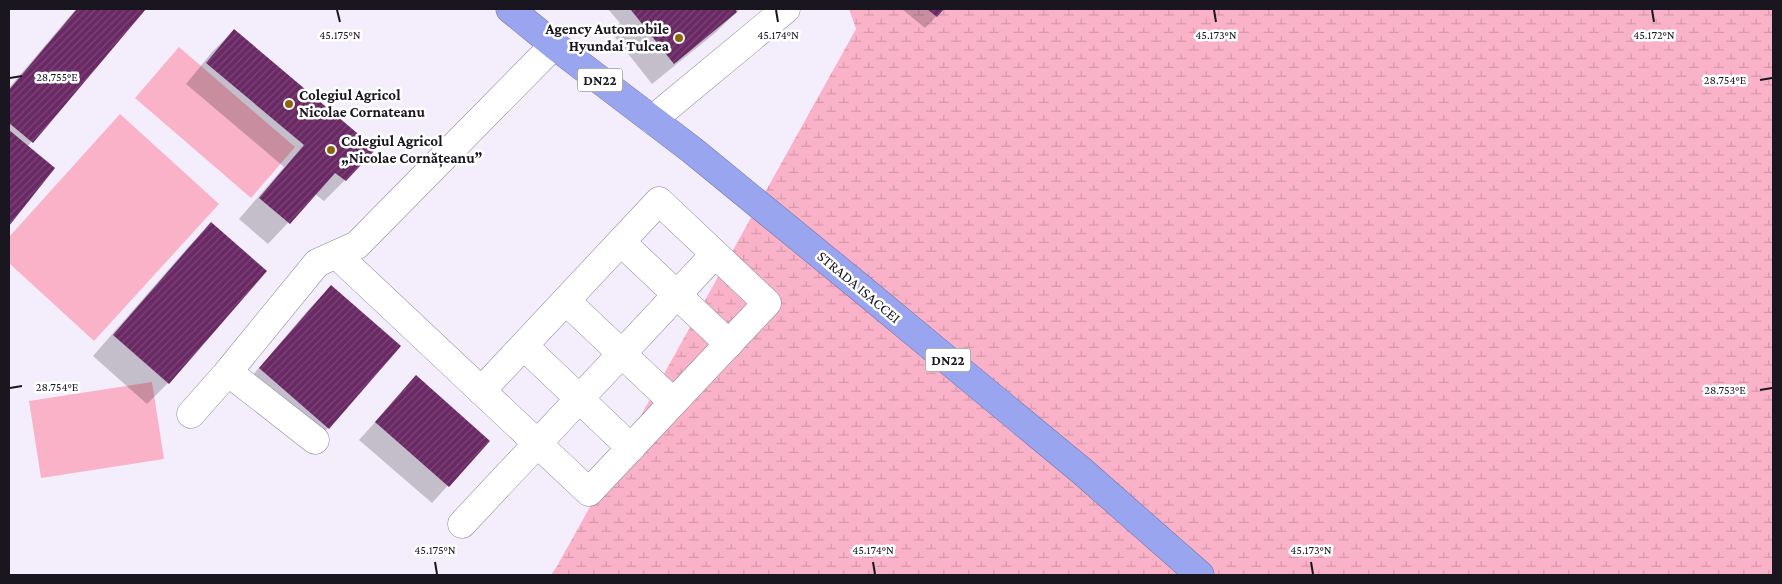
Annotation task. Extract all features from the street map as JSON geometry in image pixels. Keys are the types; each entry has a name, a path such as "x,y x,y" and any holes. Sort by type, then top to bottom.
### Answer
{"highway":[{"name":"STRADA ISACCEI","path":"510,9 554,45 692,150 812,248 1083,472 1200,575"}],"lane":[{"path":"652,120 786,9"},
{"path":"191,414 228,372 317,263 357,245 554,45"},
{"path":"337,254 481,391 589,492 767,303 659,201 481,391"},
{"path":"621,242 729,344"},
{"path":"462,524 715,254"},
{"path":"566,301 674,402"},
{"path":"524,346 631,448"},
{"path":"228,372 315,440"}],"shaded area":[{"name":"Colegiul Agricol „Nicolae Cornățeanu”","path":"9,9 849,9 856,29 551,575 9,575"}],"green space":[{"path":"849,9 1773,9 1773,575 551,575 856,29"},
{"path":"179,47 295,147 251,198 135,98"},
{"path":"120,114 219,204 94,341 9,263 9,237"},
{"path":"152,382 164,459 41,478 29,401"}],"building":[{"path":"77,9 146,9 33,143 9,123 9,90"},
{"name":"Agency Automobile Hyundai Tulcea","path":"735,9 737,12 674,64 631,10"},
{"path":"927,9 944,9 937,17"},
{"name":"Colegiul Agricol Nicolae Cornateanu","path":"234,29 376,149 346,181 335,173 290,224 259,198 304,145 206,63"},
{"path":"9,130 55,168 9,226"},
{"path":"211,222 267,271 169,384 113,335"},
{"path":"331,285 401,346 329,429 259,368"},
{"path":"416,375 490,441 449,487 375,422"}],"place":[{"name":"Agency Automobile Hyundai Tulcea","path":"679,38"},
{"name":"Colegiul Agricol Nicolae Cornateanu","path":"289,104"},
{"name":"Colegiul Agricol „Nicolae Cornățeanu”","path":"331,150"}]}
